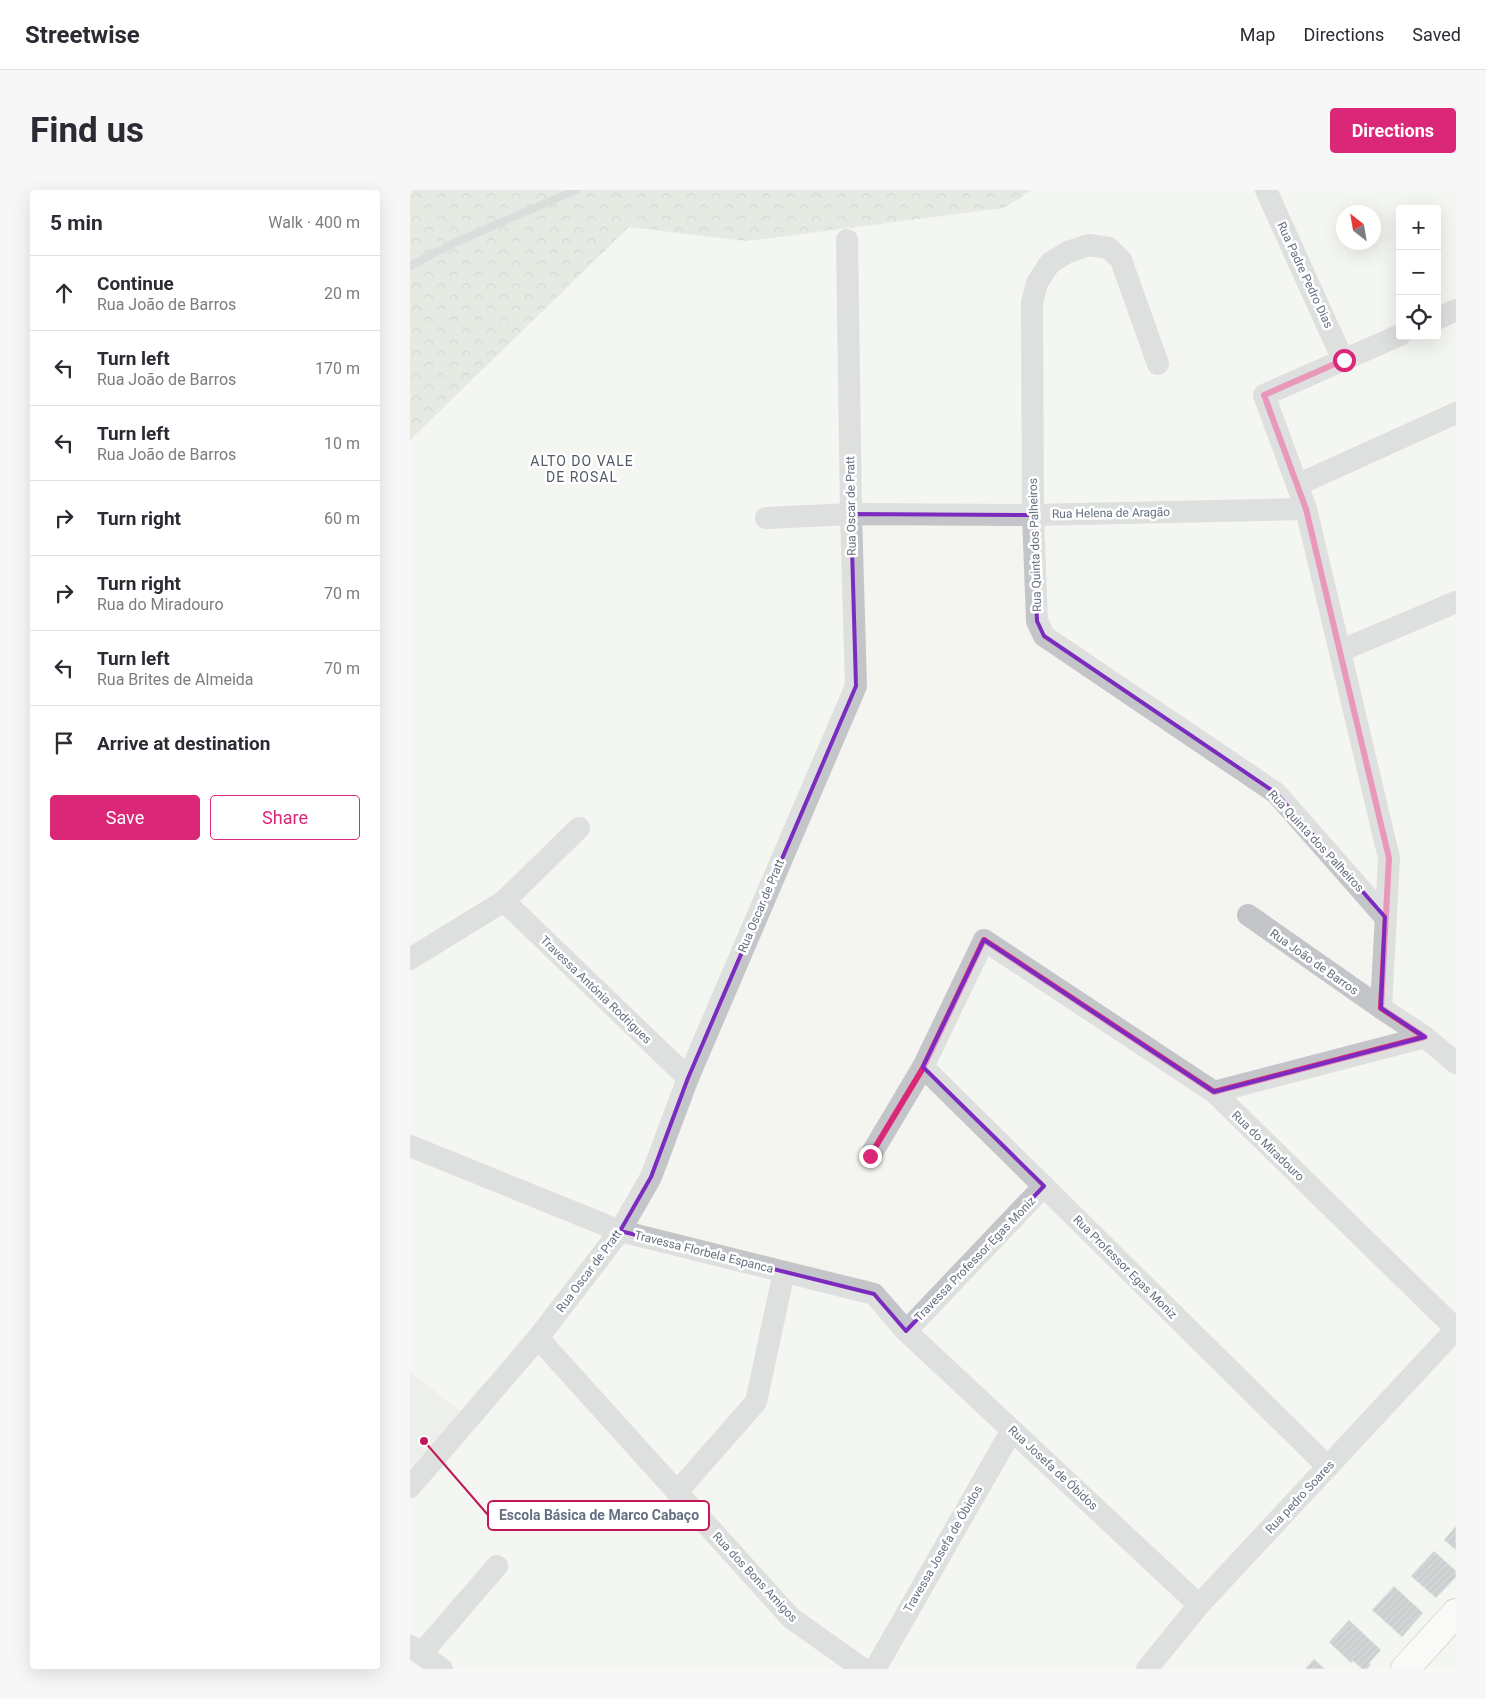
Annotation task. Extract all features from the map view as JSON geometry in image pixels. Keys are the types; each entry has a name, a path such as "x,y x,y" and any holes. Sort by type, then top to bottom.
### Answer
{"street":[{"name":"Rua Padre Pedro Dias","path":"1266,190 1344,360"},
{"name":"Rua Oscar de Pratt","path":"414,1482 538,1338 620,1230 651,1177 688,1078 856,686 851,514 848,240"},
{"name":"Rua Quinta dos Palheiros","path":"1158,364 1121,260 1109,248 1089,246 1068,252 1050,263 1036,282 1032,303 1033,515 1037,621 1044,636 1276,793 1385,917"},
{"path":"1441,317 1456,310"},
{"path":"1381,1008 1389,858 1306,509 1264,395 1396,338"},
{"path":"1297,485 1456,413"},
{"name":"Rua Helena de Aragão","path":"766,518 851,514 1033,515 1306,509"},
{"path":"1340,651 1456,602"},
{"path":"410,960 504,902 579,828"},
{"name":"Travessa Antónia Rodrigues","path":"504,902 688,1078"},
{"name":"Rua João de Barros","path":"1248,915 1425,1037 1456,1063"},
{"name":"Rua do Miradouro","path":"923,1068 984,940 1214,1092 1456,1329"},
{"path":"1214,1092 1425,1037"},
{"path":"870,1156 923,1068"},
{"name":"Rua Professor Egas Moniz","path":"923,1068 1328,1467"},
{"name":"Travessa Florbela Espanca","path":"410,1146 620,1230 874,1294 906,1331"},
{"name":"Travessa Professor Egas Moniz","path":"906,1331 1044,1186"},
{"path":"677,1492 756,1402 784,1272"},
{"name":"Rua pedro Soares","path":"1147,1669 1199,1605 1456,1329"},
{"name":"Rua Josefa de Óbidos","path":"906,1331 1199,1605"},
{"name":"Rua dos Bons Amigos","path":"538,1338 791,1618 863,1669"},
{"name":"Travessa Josefa de Óbidos","path":"875,1669 1012,1430"},
{"path":"442,1669 415,1650 497,1566"},
{"path":"1405,1669 1456,1613"}],"highlighted area":[{"path":"851,514 1033,515 1037,621 1044,636 1276,793 1385,917 1381,1008 1425,1037 1214,1092 984,940 923,1067 1044,1186 906,1331 874,1294 620,1231 651,1177 688,1078 856,686"}],"shaded area":[{"path":"410,1372 464,1414 410,1467"}],"green space":[{"path":"410,190 1032,190 1004,208 746,241 629,227 410,440"}],"building":[{"path":"1456,1526 1456,1550 1444,1540"},
{"path":"1434,1551 1456,1571 1456,1577 1436,1598 1411,1576"},
{"path":"1394,1586 1423,1613 1402,1637 1372,1610"},
{"path":"1349,1620 1381,1650 1369,1663 1371,1664 1367,1669 1362,1669 1353,1661 1351,1663 1329,1642"},
{"path":"1314,1659 1325,1669 1305,1669"}],"waterway":[{"path":"410,266 456,242 576,190"}],"place":[{"name":"Escola Básica de Marco Cabaço","path":"424,1441"}],"district":[{"name":"ALTO DO VALE DE ROSAL","path":"582,470"}],"route":[{"path":"870,1156 923,1068 984,940 1214,1092 1425,1037 1381,1008 1389,858 1306,509 1264,395 1344,360"}]}
